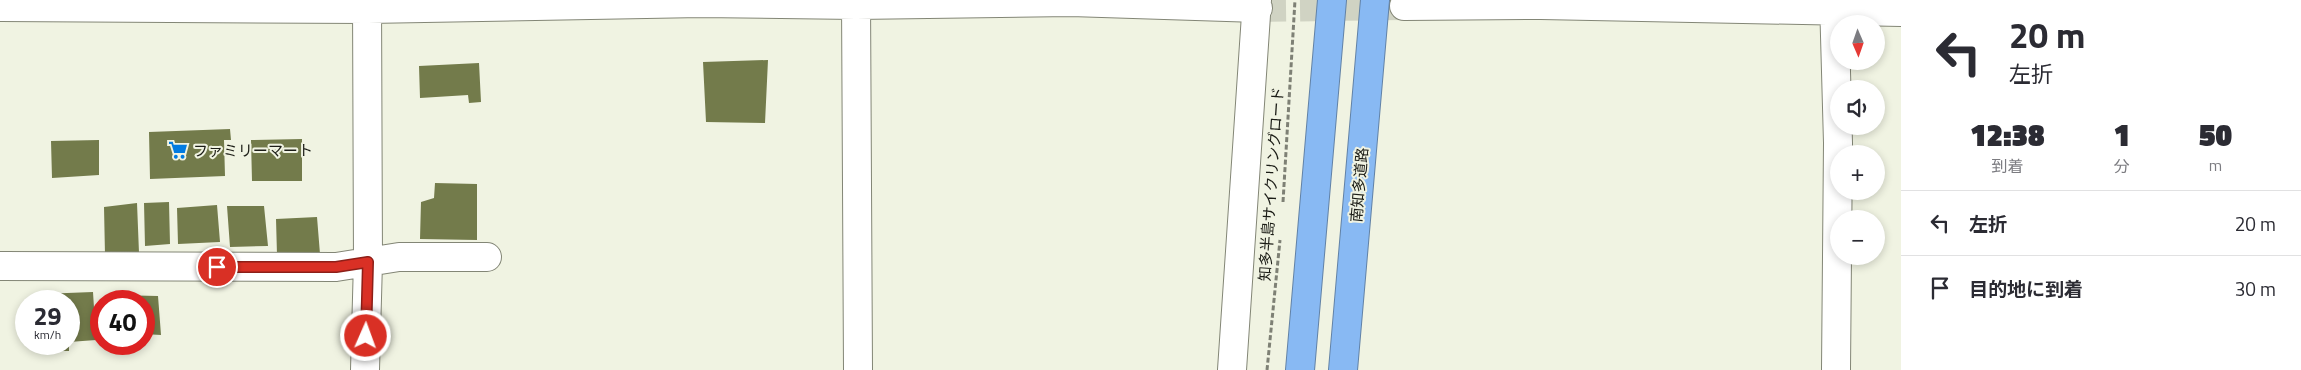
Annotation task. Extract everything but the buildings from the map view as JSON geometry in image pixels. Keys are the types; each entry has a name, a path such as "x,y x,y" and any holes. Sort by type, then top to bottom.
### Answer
{"highway":[{"path":"1300,370 1332,0"},
{"name":"南知多道路","path":"1343,370 1375,0"}],"street":[{"path":"0,7 701,1 1257,4 1232,370"},
{"path":"856,3 858,370"},
{"path":"365,370 368,262 368,4"},
{"path":"1404,6 1541,4 1834,5 1901,12"},
{"path":"1834,5 1838,143 1836,370"},
{"path":"0,266 336,267 399,257 487,257"}],"path":[{"name":"知多半島サイクリングロード","path":"1283,204 1295,0"},
{"name":"知多半島サイクリングロード","path":"1267,370 1281,233"}],"tunnel":[{"path":"1258,8 1404,6"}],"place":[{"name":"ファミリーマート","path":"178,150"}],"route":[{"path":"217,267 336,267 368,262 366,336"}]}
